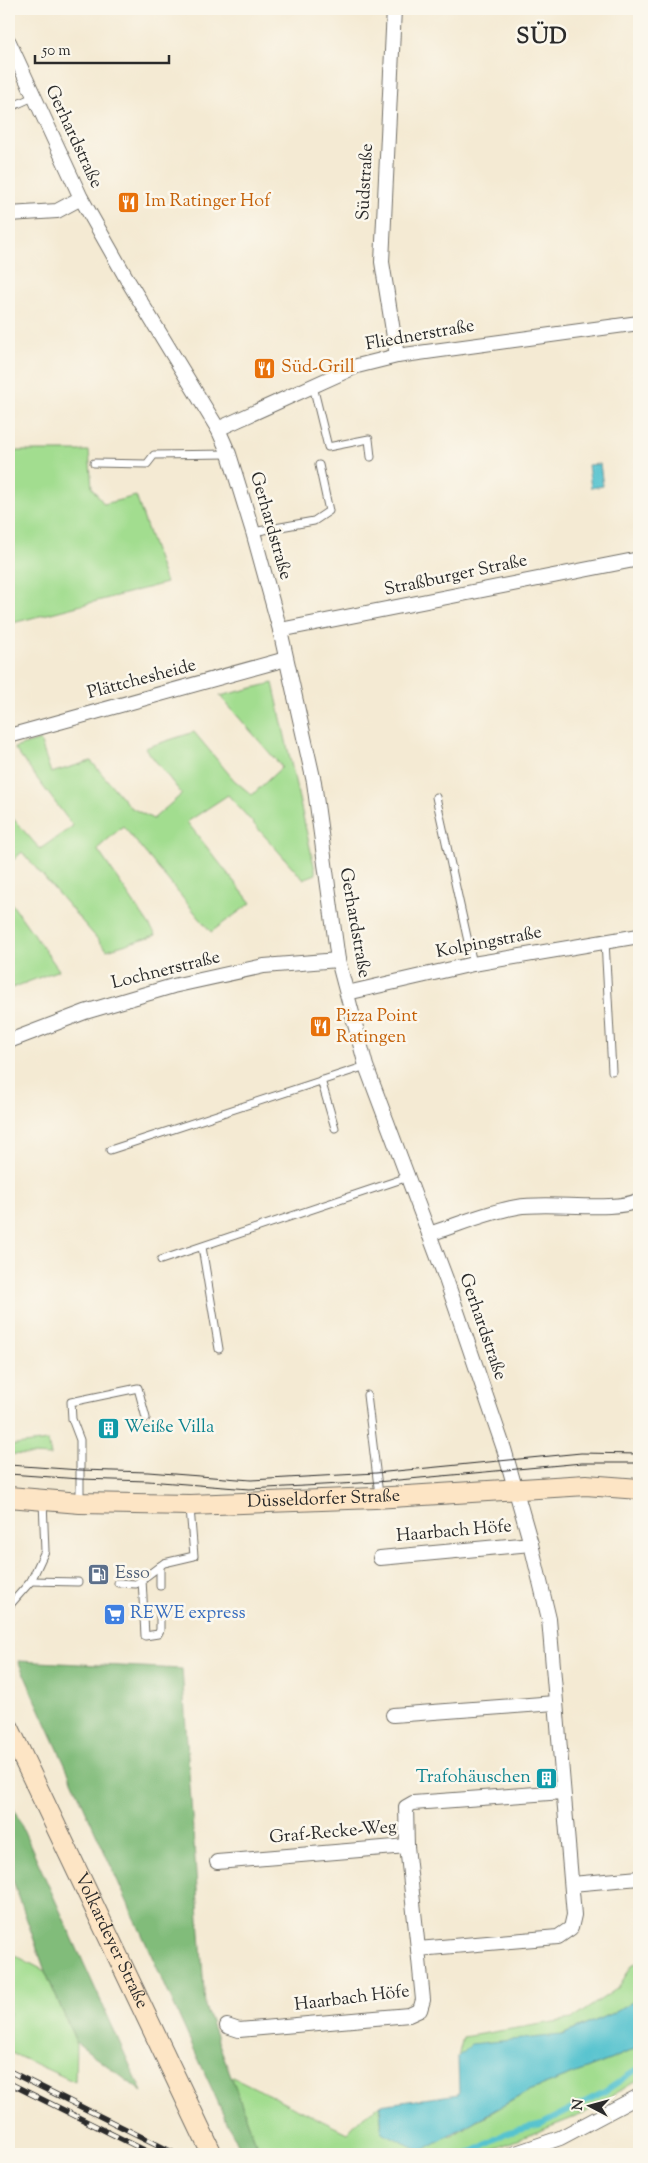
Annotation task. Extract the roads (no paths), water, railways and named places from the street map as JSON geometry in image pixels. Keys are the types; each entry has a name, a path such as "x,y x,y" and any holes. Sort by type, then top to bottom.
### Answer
{"main road":[{"name":"Düsseldorfer Straße","path":"13,1502 43,1500 80,1503 190,1505 379,1498 586,1485 639,1489"},
{"name":"Volkardeyer Straße","path":"9,1728 212,2154"}],"street":[{"name":"Südstraße","path":"394,9 382,262 397,356"},
{"name":"Gerhardstraße","path":"9,42 81,198 128,281 218,429 229,454 254,532 280,630 314,782 338,960 366,1066 429,1234 504,1449 515,1490"},
{"path":"9,214 57,211 81,198"},
{"name":"Fliednerstraße","path":"218,429 357,366 397,356 639,323"},
{"name":"Straßburger Straße","path":"280,630 639,559"},
{"name":"Plättchesheide","path":"9,736 286,659"},
{"name":"Kolpingstraße","path":"347,993 473,964 639,936"},
{"name":"Lochnerstraße","path":"9,1041 85,1012 173,986 264,966 338,960"},
{"path":"429,1234 518,1206 554,1204 618,1205 633,1203 639,1200"},
{"name":"Haarbach Höfe","path":"418,1949 558,1937 571,1928 574,1915 549,1619 531,1544 515,1490"},
{"name":"Haarbach Höfe","path":"380,1558 531,1544"},
{"path":"393,1714 555,1703"},
{"name":"Graf-Recke-Weg","path":"217,1862 407,1846 406,1807 413,1803 563,1792"},
{"name":"Haarbach Höfe","path":"227,2026 239,2030 409,2015 420,2010 423,2000 407,1846"},
{"path":"572,1884 639,1878"},
{"path":"513,2154 560,2138 639,2096"}],"lane":[{"path":"9,108 33,97"},
{"path":"313,386 328,447 369,439 371,456"},
{"path":"94,463 147,464 154,455 229,454"},
{"path":"254,532 314,521 329,510 319,465"},
{"path":"436,797 473,964"},
{"path":"605,941 612,1071"},
{"path":"110,1150 366,1066"},
{"path":"321,1080 335,1128"},
{"path":"161,1260 408,1177"},
{"path":"202,1247 218,1349"},
{"path":"80,1503 80,1440 72,1420 71,1402 138,1388 146,1418"},
{"path":"367,1395 379,1498"},
{"path":"9,1606 31,1581 45,1552 43,1500"},
{"path":"118,1584 136,1584 160,1566 180,1558 194,1556 190,1505"},
{"path":"160,1566 160,1586"},
{"path":"142,1579 144,1635 155,1635 160,1630 160,1613"},
{"path":"31,1581 78,1582"}],"water":[{"path":"600,464 603,486 591,488 588,465"},
{"path":"639,1998 639,2047 529,2091 421,2151 382,2132 380,2105 459,2094 458,2057 471,2044 562,2035 614,2013"}],"waterway":[{"path":"468,2154 508,2132 541,2124 604,2092 639,2068"}],"tram line":[{"path":"9,1465 148,1472 251,1480 376,1473 581,1453 639,1454"},
{"path":"9,1474 148,1481 249,1489 377,1482 582,1463 639,1463"}],"railway":[{"path":"9,2071 176,2154"},
{"path":"9,2083 152,2154"}],"place":[{"name":"Im Ratinger Hof","path":"129,202"},
{"name":"Süd-Grill","path":"265,368"},
{"name":"Pizza Point Ratingen","path":"320,1027"},
{"name":"Weiße Villa","path":"108,1428"},
{"name":"Esso","path":"99,1574"},
{"name":"REWE express","path":"114,1614"},
{"name":"Trafohäuschen","path":"547,1778"}],"district":[{"name":"SÜD","path":"542,38"}]}
